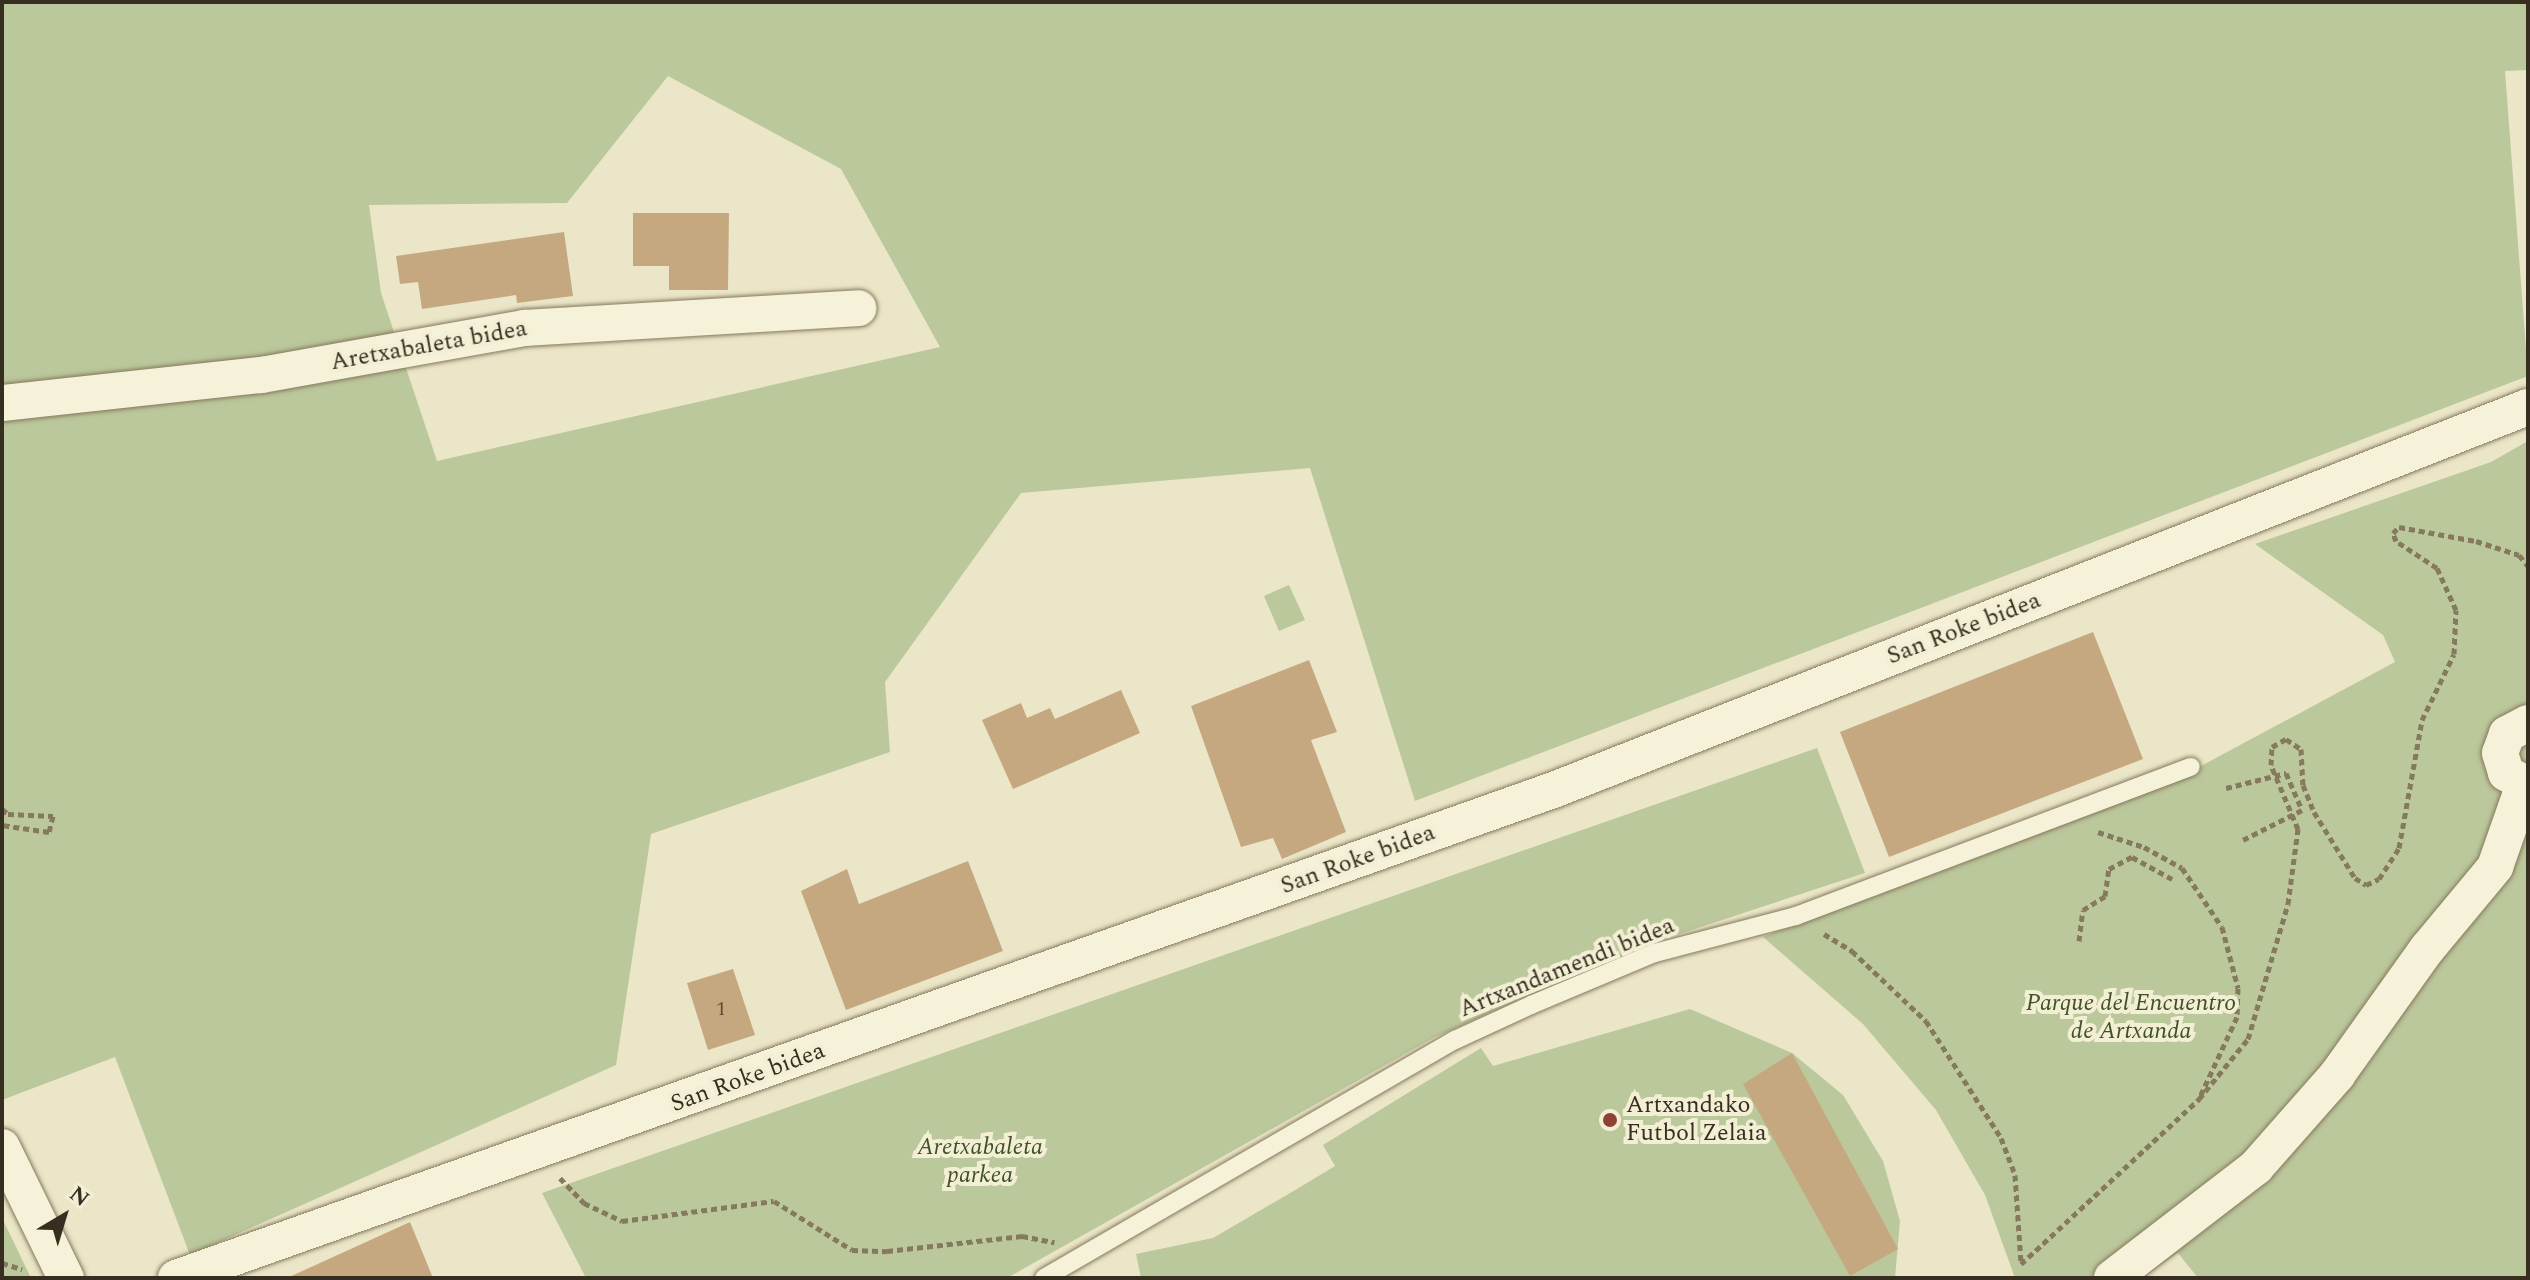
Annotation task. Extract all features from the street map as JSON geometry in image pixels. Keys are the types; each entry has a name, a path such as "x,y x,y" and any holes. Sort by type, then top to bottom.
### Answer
{"street":[{"name":"Aretxabaleta bidea","path":"2,403 261,375 525,328 858,308"},
{"name":"San Roke bidea","path":"176,1278 515,1154 549,1147 1556,789 2528,407"},
{"path":"2112,1278 2256,1167 2337,1075 2427,949 2495,867 2526,785 2506,773 2500,753 2507,734 2528,723"},
{"path":"2,1147 66,1278"}],"lane":[{"name":"Artxandamendi bidea","path":"1044,1278 1455,1040 1655,953 1796,916 2191,767"}],"path":[{"path":"1796,916 1852,951 1926,1021 2001,1138 2015,1175 2021,1264 2199,1099 2248,1039 2263,1004 2288,904 2298,829 2271,765 2272,747 2286,739 2301,749 2301,777 2314,812 2355,878 2366,885 2379,879 2399,848 2422,720 2454,654 2456,610 2437,568 2396,541 2393,533 2399,527 2476,541 2519,555 2528,566"},
{"path":"2226,788 2286,773 2302,810 2241,841"},
{"path":"2,809 8,814 53,816 49,832 2,825"},
{"path":"2067,816 2144,847 2182,868 2215,910 2238,988 2237,1017 2199,1099"},
{"path":"2079,941 2083,910 2105,896 2109,869 2132,857 2172,879"},
{"path":"549,1147 556,1172 569,1190 602,1214 622,1221 774,1201 852,1250 887,1251 1022,1236 1085,1253"}],"green space":[{"path":"2,2 2528,2 2528,70 2505,71 2528,376 1415,801 1310,468 1021,493 885,682 890,752 651,834 616,1065 190,1255 115,1057 2,1100","holes":["668,76 841,169 940,347 437,461 381,293 369,205 567,203"]},
{"name":"Parque del Encuentro de Artxanda","path":"2528,441 2528,1278 2198,1278 2178,1253 2141,1278 2015,1278 1985,1195 1936,1110 1863,1024 1763,937 2201,766 2395,662 2383,635 2255,544 2491,462"},
{"path":"1289,585 1305,620 1279,631 1264,596"},
{"name":"Aretxabaleta parkea","path":"1817,748 1865,873 1643,946 1435,1037 1007,1278 586,1278 542,1193"},
{"name":"Artxandako Futbol Zelaia","path":"1690,1009 1792,1053 1843,1095 1883,1161 1900,1221 1895,1278 1141,1278 1136,1254 1213,1238 1297,1189 1335,1166 1323,1145 1481,1048 1493,1066"},
{"path":"2,1218 31,1278 2,1278"}],"building":[{"path":"633,213 729,213 728,290 669,290 669,266 633,266"},
{"path":"564,232 573,296 517,303 516,295 422,309 418,282 400,284 396,256"},
{"path":"2093,632 2143,759 1889,857 1840,732"},
{"path":"1309,660 1337,732 1311,740 1346,832 1282,859 1273,838 1241,847 1191,706"},
{"path":"1121,690 1140,733 1013,789 982,720 1021,703 1027,718 1050,708 1055,719"},
{"path":"968,861 1003,951 846,1010 801,891 847,869 859,904"},
{"path":"733,969 755,1035 708,1050 687,983"},
{"path":"1792,1053 1898,1249 1850,1276 1743,1084"},
{"path":"410,1222 433,1278 287,1278"}],"place":[{"name":"Artxandako Futbol Zelaia","path":"1610,1120"}]}
